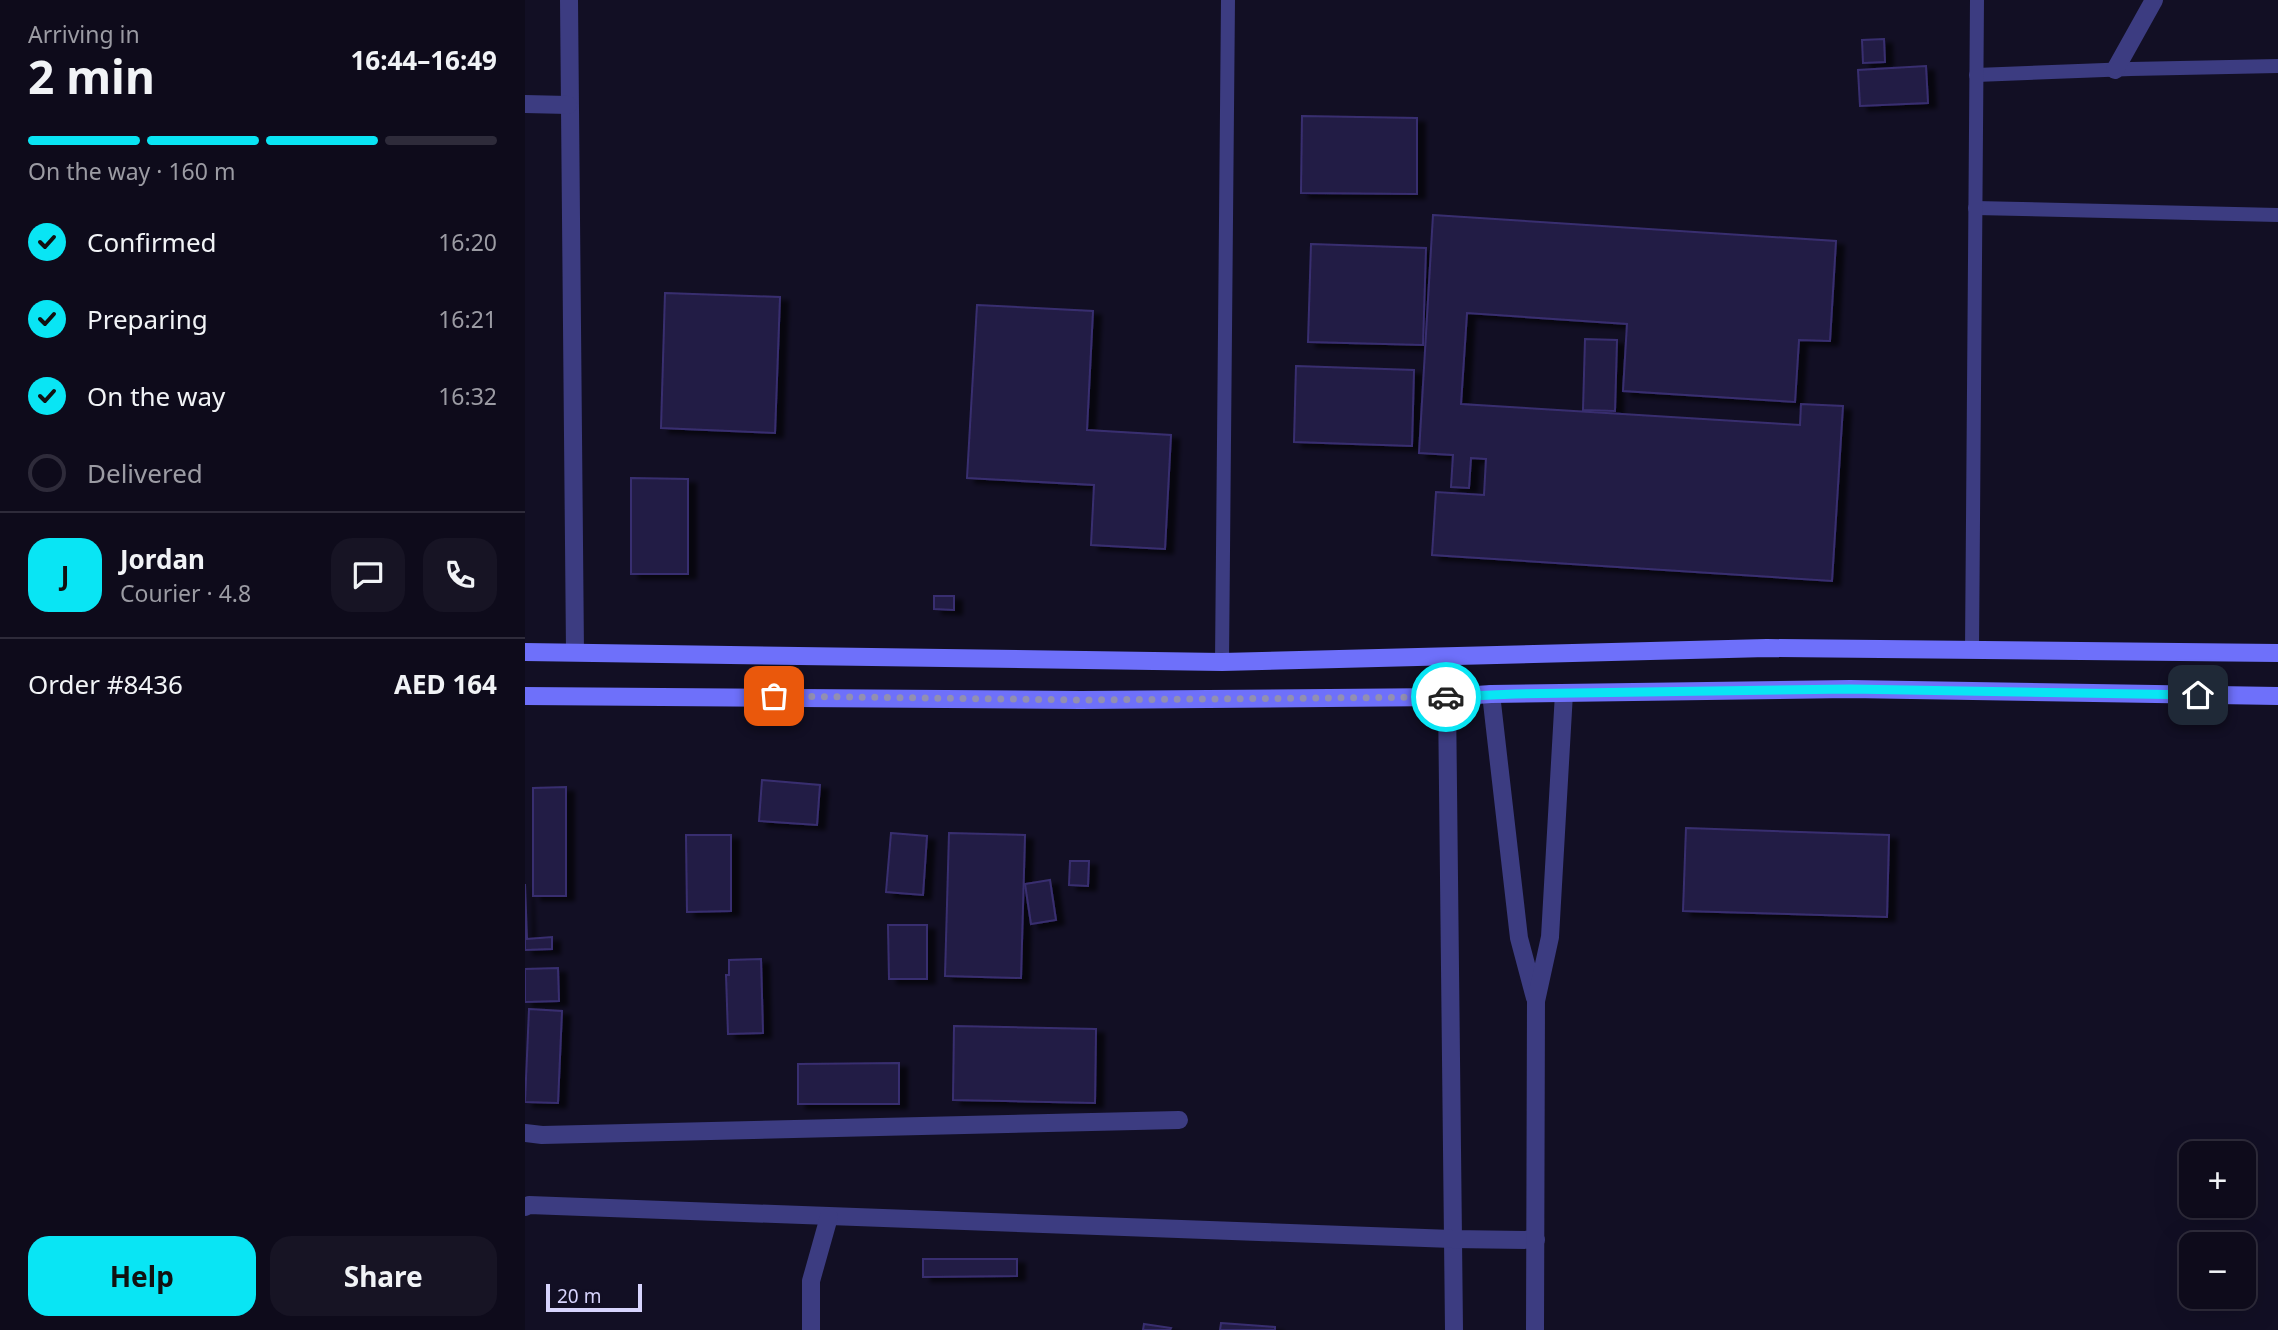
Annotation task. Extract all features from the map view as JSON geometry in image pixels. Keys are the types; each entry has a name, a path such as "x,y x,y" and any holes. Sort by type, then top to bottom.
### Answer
{"street":[{"path":"569,0 575,652"},
{"path":"2115,70 2154,0"},
{"path":"525,104 568,105"},
{"path":"525,652 1222,662 1767,648 2278,653"},
{"path":"525,696 1081,700 1447,697 1491,694 1850,689 2278,696"},
{"path":"1535,1330 1536,1001 1550,937 1564,693"},
{"path":"1491,694 1519,938 1536,1001"},
{"path":"1447,697 1454,1330"},
{"path":"525,1133 542,1135 1179,1120"},
{"path":"525,1207 529,1205 1536,1240"},
{"path":"811,1330 811,1281 829,1217"}],"lane":[{"path":"1222,662 1228,0"},
{"path":"1972,650 1977,0"},
{"path":"1976,75 2278,66"},
{"path":"1975,208 2278,215"}],"building":[{"path":"1884,39 1885,62 1863,63 1862,40"},
{"path":"1926,66 1928,103 1860,106 1858,70"},
{"path":"1302,116 1417,118 1417,194 1301,193"},
{"path":"1433,215 1836,241 1830,341 1799,340 1795,402 1623,391 1627,324 1467,313 1461,404 1800,425 1801,404 1843,406 1832,581 1432,555 1436,492 1484,495 1486,459 1471,458 1469,488 1451,487 1453,455 1419,453"},
{"path":"1311,244 1426,248 1423,345 1308,342"},
{"path":"665,293 780,297 775,433 661,428"},
{"path":"977,305 1093,311 1087,430 1171,435 1165,549 1091,545 1094,485 967,478"},
{"path":"1585,339 1617,340 1615,411 1583,410"},
{"path":"1296,366 1414,370 1412,446 1294,442"},
{"path":"631,478 688,479 688,574 631,574"},
{"path":"934,596 954,596 954,610 934,609"},
{"path":"762,780 820,785 817,825 759,821"},
{"path":"566,787 566,896 533,896 533,788"},
{"path":"1686,828 1889,835 1887,917 1683,911"},
{"path":"891,833 927,836 923,895 886,892"},
{"path":"949,833 1025,835 1021,978 945,976"},
{"path":"686,835 731,835 731,911 687,912"},
{"path":"1070,861 1089,861 1088,886 1069,885"},
{"path":"1050,880 1056,920 1031,924 1025,884"},
{"path":"525,884 527,939 552,937 552,949 525,950"},
{"path":"888,925 927,925 927,979 889,979"},
{"path":"761,959 763,1033 728,1034 726,975 729,975 729,960"},
{"path":"558,968 559,1001 525,1002 525,969"},
{"path":"529,1009 562,1011 558,1103 525,1102"},
{"path":"954,1026 1096,1029 1095,1103 953,1100"},
{"path":"899,1063 899,1104 798,1104 798,1064"},
{"path":"923,1259 1017,1259 1017,1276 923,1277"},
{"path":"1221,1323 1275,1327 1275,1330 1220,1330"},
{"path":"1144,1324 1171,1328 1143,1330"}],"way so far":[{"path":"774,696 1081,700 1446,697"}],"route":[{"path":"1446,697 1491,694 1850,689 2198,695"}]}
